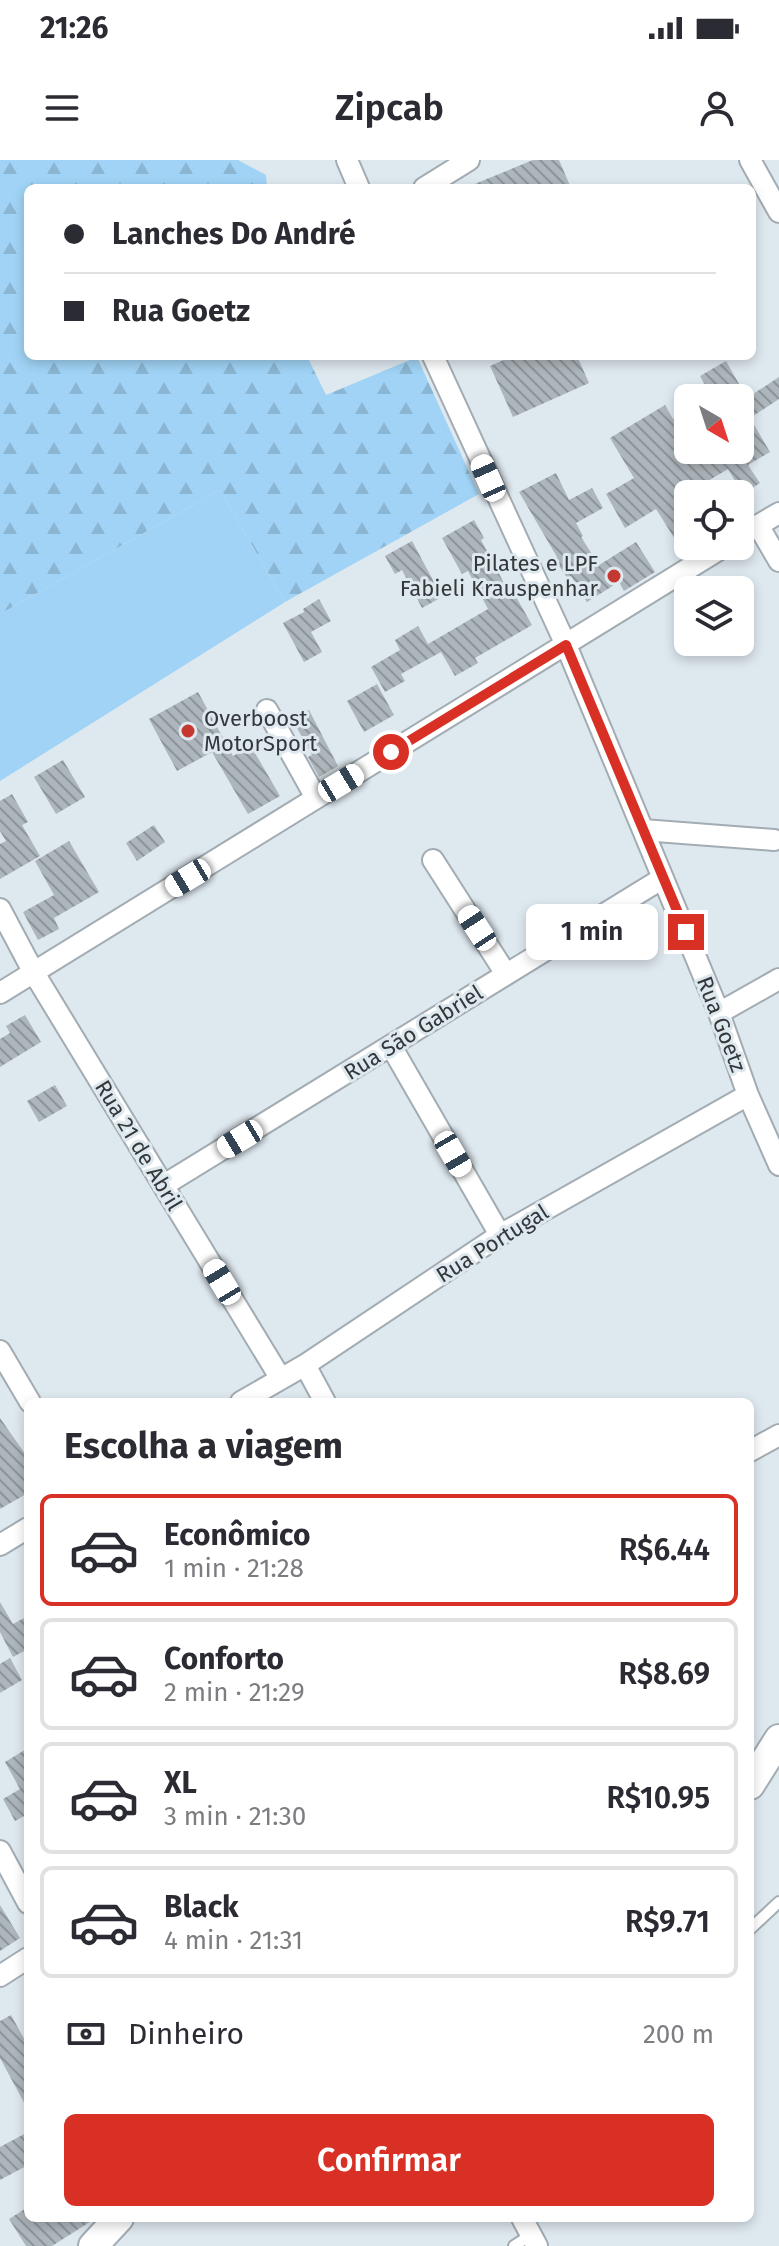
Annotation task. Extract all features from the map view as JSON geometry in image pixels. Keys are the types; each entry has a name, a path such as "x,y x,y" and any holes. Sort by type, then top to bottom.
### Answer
{"main road":[{"path":"754,1779 779,1739"},
{"path":"93,2246 115,2222"}],"street":[{"path":"347,160 357,184"},
{"path":"430,184 469,160"},
{"path":"750,160 779,212"},
{"name":"Rua Goetz","path":"435,360 566,645 779,1165"},
{"path":"754,527 779,513"},
{"path":"758,525 779,561"},
{"path":"0,993 703,560"},
{"path":"267,710 316,798"},
{"path":"643,830 774,840"},
{"path":"433,860 506,974"},
{"name":"Rua São Gabriel","path":"164,1185 663,878"},
{"name":"Rua 21 de Abril","path":"0,909 34,973 281,1379"},
{"path":"719,1013 779,979"},
{"path":"391,1046 500,1235"},
{"name":"Rua Portugal","path":"248,1398 305,1365 500,1235 748,1095"},
{"path":"0,1351 28,1398"},
{"path":"305,1365 323,1398"},
{"path":"754,1449 779,1435"},
{"path":"0,1545 24,1530"},
{"path":"0,1851 24,1896"},
{"path":"0,1976 24,1961"}],"lane":[{"path":"754,1925 779,1902"}],"green space":[{"path":"0,160 238,160 266,175 267,184 24,184 24,360 309,360 326,395 410,360 418,360 479,494 285,602 220,490 0,614"},
{"path":"220,490 285,602 0,781 0,614"}],"building":[{"path":"533,160 559,160 569,184 475,184"},
{"path":"503,360 579,360 589,383 513,417 490,366"},
{"path":"726,361 739,384 704,384 700,376"},
{"path":"779,377 779,399 754,415 754,393"},
{"path":"665,405 673,419 674,464 750,464 760,483 754,487 754,480 735,480 728,469 710,480 674,480 674,538 656,509 625,528 606,494 634,478 610,438"},
{"path":"754,425 770,452 754,461"},
{"path":"556,473 569,500 592,488 603,508 576,523 599,565 636,542 655,572 624,591 619,582 587,602 571,576 568,579 554,559 557,557 519,492"},
{"path":"474,520 484,538 481,540 511,596 515,595 532,625 475,658 478,663 455,676 441,652 401,674 405,681 385,692 371,667 400,650 395,640 418,626 428,644 488,609 468,571 462,574 442,538"},
{"path":"412,541 442,597 422,608 402,570 395,574 385,556"},
{"path":"319,599 331,621 311,632 322,652 304,662 283,623 304,612 303,609"},
{"path":"377,684 394,715 364,732 347,701"},
{"path":"198,692 233,756 251,746 280,796 248,814 212,752 177,771 149,719"},
{"path":"309,710 338,766 319,777 308,757 312,755 292,719"},
{"path":"63,760 85,797 56,814 34,777"},
{"path":"12,794 28,822 22,825 40,856 0,879 0,844 6,841 0,831 0,801"},
{"path":"154,825 165,842 137,861 126,843"},
{"path":"69,841 99,892 54,918 59,929 38,940 23,912 54,895 35,861"},
{"path":"25,1015 41,1042 0,1067 0,1039 10,1033 6,1026"},
{"path":"55,1085 67,1106 39,1122 27,1101"},
{"path":"0,1418 24,1452 24,1495 0,1509"},
{"path":"0,1602 13,1624 24,1618 24,1651 13,1657 0,1632"},
{"path":"10,1658 22,1680 0,1693 0,1664"},
{"path":"24,1750 24,1816 15,1821 3,1799 20,1789 5,1762"},
{"path":"0,1905 20,1938 0,1951"},
{"path":"11,2015 24,2039 24,2103 0,2058 0,2021"},
{"path":"24,2134 24,2167 0,2180 0,2147"},
{"path":"24,2210 24,2222 90,2222 52,2246 26,2246 9,2219"}],"place":[{"name":"Pilates e LPF Fabieli Krauspenhar","path":"614,576"},
{"name":"Overboost MotorSport","path":"188,731"}],"route":[{"path":"391,752 566,645 686,932"}]}
